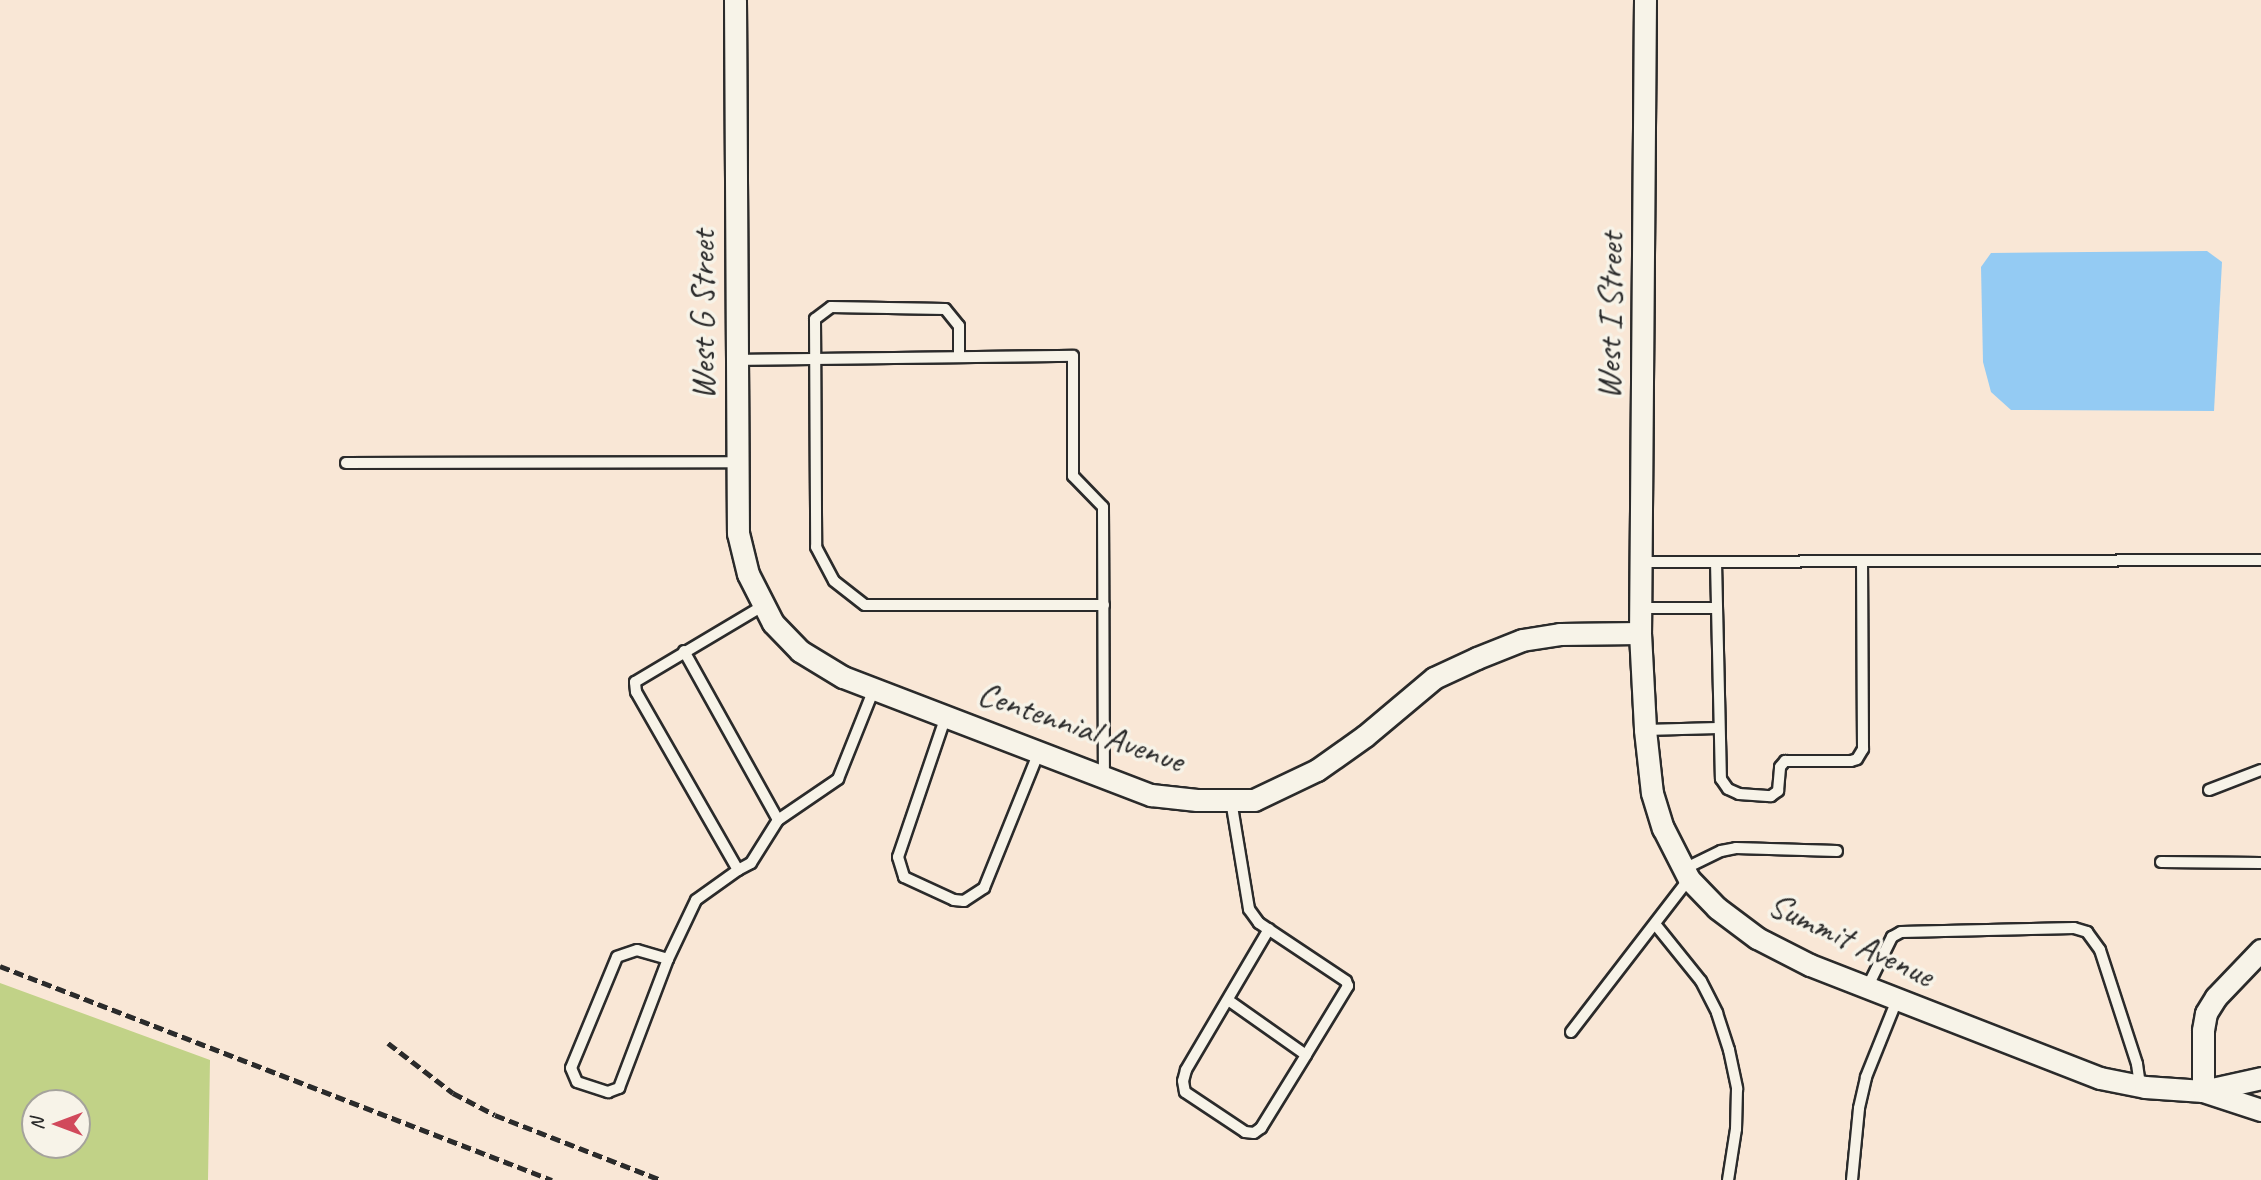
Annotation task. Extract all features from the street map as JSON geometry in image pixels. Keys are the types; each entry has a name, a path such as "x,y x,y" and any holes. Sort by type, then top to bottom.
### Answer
{"street":[{"name":"West G Street","path":"735,0 738,533 748,574 768,614"},
{"name":"West I Street","path":"1640,633 1645,0"},
{"name":"Centennial Avenue","path":"768,614 800,651 843,677 1151,795 1231,800 1254,800 1306,776 1365,736 1434,678 1522,640 1560,634 1640,633"},
{"name":"Summit Avenue","path":"1640,633 1645,730 1652,793 1663,828 1686,874 1717,908 1757,938 1810,965 2056,1063 2100,1078 2140,1086 2203,1091 2261,1110"},
{"path":"2203,1091 2203,1030 2206,1013 2216,997 2261,950"},
{"name":"Summit Avenue","path":"2203,1091 2261,1078"}],"lane":[{"path":"959,357 959,326 945,309 831,307 815,319 816,547 834,581 865,605 1104,605"},
{"path":"736,359 1073,356 1073,476 1103,507 1104,777"},
{"path":"346,463 737,462"},
{"path":"1641,562 2261,560"},
{"path":"1716,562 1721,779 1728,789 1739,794 1776,794 1780,786 1780,767 1785,761 1851,761 1860,755 1862,561"},
{"path":"1641,608 1717,608"},
{"path":"738,870 636,692 635,682 684,651 768,614"},
{"path":"684,651 778,820"},
{"path":"668,959 637,950 617,957 570,1068 577,1082 607,1092 619,1088 668,959 696,900 751,863 778,820 838,779 874,688"},
{"path":"946,716 898,857 904,877 954,900 964,901 984,888 1039,752"},
{"path":"1645,730 1718,728"},
{"path":"2209,790 2261,770"},
{"path":"1231,800 1249,909 1269,929 1346,981 1348,986 1261,1128 1254,1133 1245,1132 1185,1092 1182,1081 1269,929"},
{"path":"1571,1032 1655,924 1686,874 1721,851 1736,848 1837,850"},
{"path":"2161,862 2261,863"},
{"path":"1655,924 1701,981 1717,1013 1729,1051 1737,1089 1736,1129 1728,1180"},
{"path":"1867,988 1892,937 1901,932 2074,928 2087,932 2100,950 2137,1065 2140,1086"},
{"path":"1228,1000 1306,1055"},
{"path":"1852,1180 1859,1108 1866,1077 1897,1000"}],"green space":[{"path":"0,983 210,1060 208,1180 0,1180"}],"water":[{"path":"2207,251 2222,262 2214,411 2011,410 1991,392 1983,362 1981,267 1991,253"}],"railway":[{"path":"0,966 552,1180"},
{"path":"388,1043 453,1093 495,1115 661,1180"}]}
